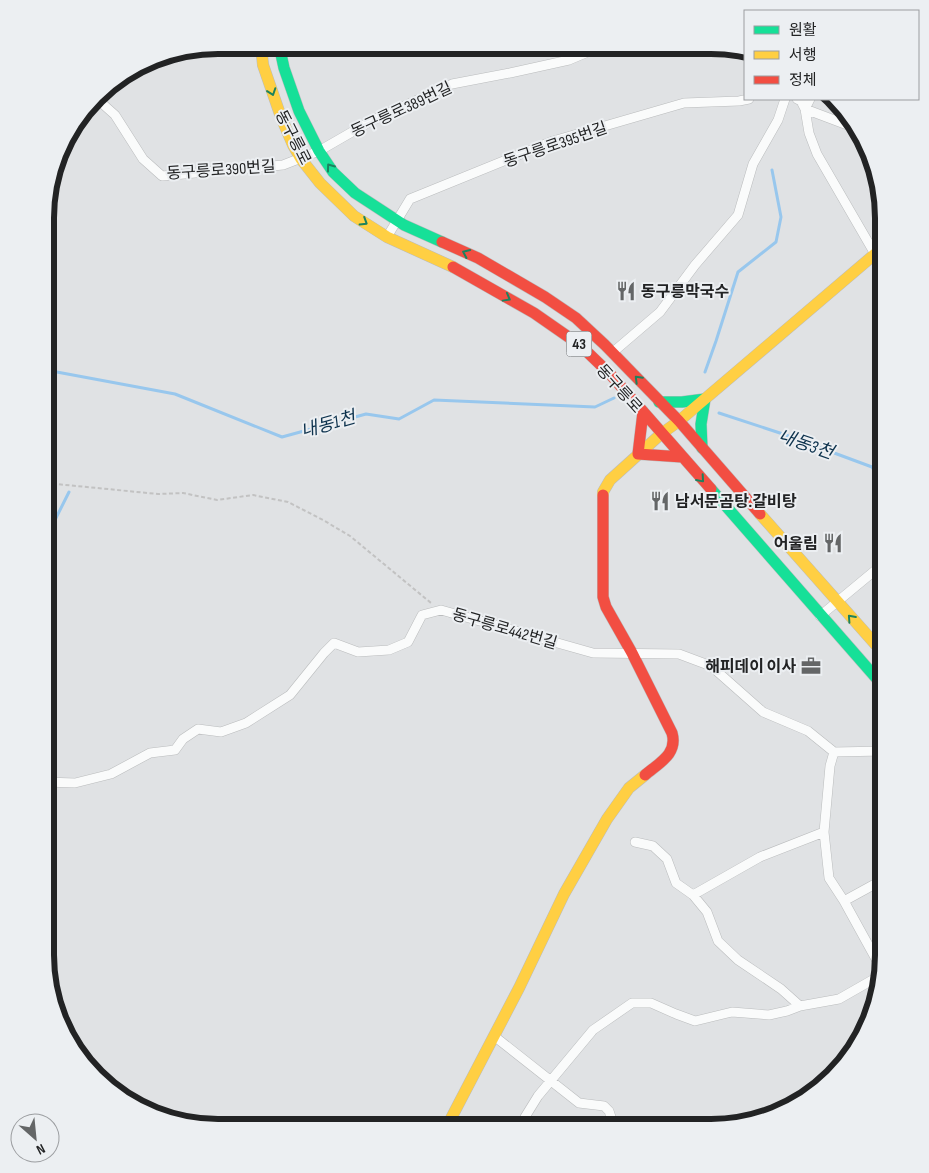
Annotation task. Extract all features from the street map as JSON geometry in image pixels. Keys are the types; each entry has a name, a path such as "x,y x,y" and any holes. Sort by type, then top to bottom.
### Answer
{"main road":[{"name":"동구릉로","path":"262,54 263,65 281,117 301,159 320,183 354,216 387,237 450,266 534,313 580,345 643,412 875,677"},
{"name":"동구릉로","path":"281,54 299,111 319,151 333,172 355,193 404,225 478,258 545,297 576,318 679,421 875,644"},
{"path":"451,1119 519,988 564,894 607,819 629,788 667,757 672,749 674,740 672,733 632,653 606,607 603,597 603,492 610,480 638,454 706,399 875,255"},
{"path":"660,402 706,399"},
{"path":"702,448 701,424 706,399"},
{"path":"638,454 643,412"},
{"path":"638,454 682,458"}],"street":[{"name":"동구릉로389번길","path":"319,151 371,121 452,84 569,60 583,54"},
{"name":"동구릉로395번길","path":"387,237 410,199 553,141 684,104 744,100"},
{"path":"612,353 660,312 695,265 738,215 753,164 778,120 785,100"},
{"path":"798,100 805,109 809,133 817,154 875,246"},
{"path":"805,109 810,100"},
{"name":"동구릉로390번길","path":"102,103 115,115 143,159 162,176 283,165 319,151"},
{"path":"805,109 845,124"},
{"path":"820,616 875,570"},
{"name":"동구릉로442번길","path":"54,782 75,783 110,774 150,753 175,750 183,739 198,728 221,732 246,723 290,695 334,643 358,652 389,650 408,642 422,615 440,610 593,653 679,654 711,666 763,712 808,731 834,752"},
{"path":"875,751 834,752 830,766 824,832 829,878 875,957"},
{"path":"693,895 760,857 824,832"},
{"path":"635,842 653,846 667,859 676,883 693,895 707,912 718,941 738,960 781,989 800,1006"},
{"path":"844,901 875,884"},
{"path":"525,1119 538,1096 593,1030 632,1003 651,1003 695,1021 732,1012 769,1015 800,1006 839,999 873,980"},
{"path":"494,1036 579,1103 604,1106 609,1111 610,1119"}],"path":[{"path":"54,484 158,494 183,493 217,500 253,495 288,502 350,536 440,610"}],"waterway":[{"name":"내동1천","path":"705,372 738,272 776,242 781,217 772,170"},
{"name":"내동1천","path":"54,371 175,394 282,437 366,414 399,419 434,400 595,407 614,398"},
{"name":"내동3천","path":"719,413 872,467 875,472"},
{"path":"54,528 55,520 69,492"}],"traffic: fast":[{"path":"281,54 299,111 319,151 333,172 355,193 404,225 442,242"},
{"path":"659,402 705,399 701,424 702,448"},
{"path":"711,489 875,677"}],"traffic: slow":[{"path":"262,54 263,65 293,145 301,159 320,183 354,216 387,237 453,267"},
{"path":"603,495 610,480 661,434 679,421 875,254"},
{"path":"760,514 875,644"},
{"path":"451,1119 519,988 564,894 607,819 629,788 645,775"}],"traffic: jam":[{"path":"442,242 478,258 545,297 576,318 679,421 760,514"},
{"path":"453,267 534,313 580,345 611,375 711,489"},
{"path":"643,412 638,454 682,457"},
{"path":"603,495 603,597 606,607 632,653 672,733 673,740 670,752 645,775"}],"place":[{"name":"동구릉막국수","path":"626,291"},
{"name":"남서문곰탕.갈비탕","path":"660,501"},
{"name":"어울림","path":"833,543"},
{"name":"해피데이 이사","path":"811,666"}]}
